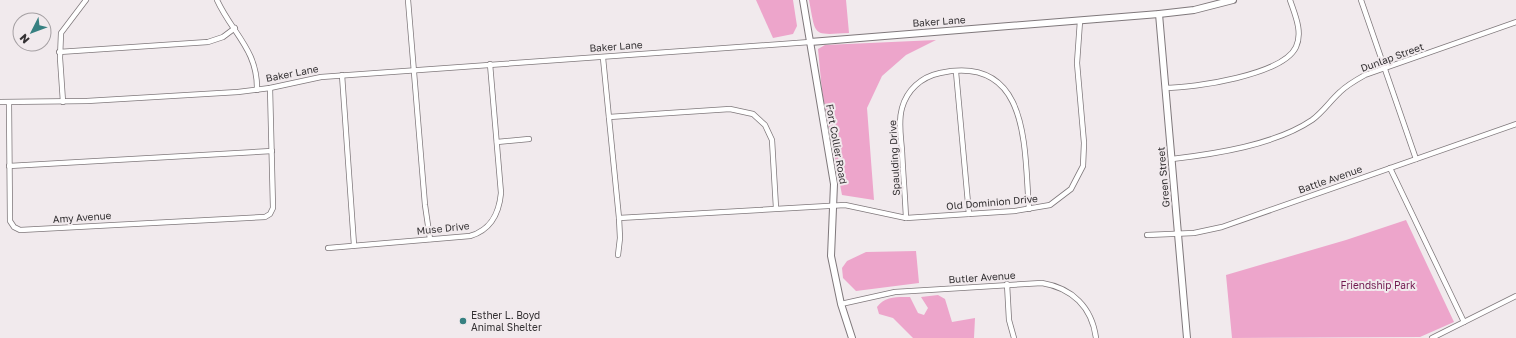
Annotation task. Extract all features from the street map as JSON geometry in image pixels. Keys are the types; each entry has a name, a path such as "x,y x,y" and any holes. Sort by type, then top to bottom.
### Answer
{"street":[{"path":"63,102 59,52 60,38 64,26 86,0"},
{"path":"218,0 254,62 257,90"},
{"path":"408,0 424,205 430,239"},
{"name":"Fort Collier Road","path":"803,0 812,63 833,173 834,206 831,256 841,304 852,338"},
{"name":"Baker Lane","path":"0,102 63,102 257,90 321,77 342,75 490,64 603,58 1159,14 1194,10 1233,0"},
{"path":"1165,88 1234,79 1282,62 1292,54 1299,35 1299,28 1290,0"},
{"path":"1361,0 1416,159"},
{"name":"Green Street","path":"1159,14 1187,338"},
{"name":"Old Dominion Drive","path":"619,218 776,208 834,206 858,207 906,218 1029,209 1050,205 1065,196 1076,182 1083,166 1084,143 1078,75 1080,20"},
{"name":"Dunlap Street","path":"1172,159 1246,147 1296,129 1322,112 1346,87 1365,75 1516,22"},
{"path":"59,52 208,42 223,37 235,28"},
{"path":"603,58 619,218 620,238 618,255"},
{"name":"Muse Drive","path":"328,248 476,234 483,231 493,221 498,209 500,197 490,64"},
{"name":"Spaulding Drive","path":"906,218 900,125 904,102 912,89 924,79 942,72 972,72 987,76 1006,91 1016,106 1021,122 1029,209"},
{"path":"956,72 969,214"},
{"path":"342,75 354,245"},
{"path":"9,166 272,151 270,88"},
{"name":"Amy Avenue","path":"8,103 10,222 14,227 20,230 170,220 265,217 270,214 273,208 272,151"},
{"path":"609,117 730,108 753,114 765,126 772,140 776,208"},
{"name":"Battle Avenue","path":"1147,236 1178,234 1222,227 1516,124"},
{"path":"497,142 529,139"},
{"path":"1390,168 1464,322"},
{"name":"Butler Avenue","path":"841,304 895,292 1042,283 1069,291 1082,303 1090,316 1096,338"},
{"path":"1007,284 1009,320 1014,338"},
{"path":"1432,338 1516,296"}],"green space":[{"path":"756,0 793,0 797,26 793,34 773,38"},
{"path":"809,0 846,0 849,33 828,34 818,31 813,21"},
{"path":"936,40 906,55 882,76 867,108 874,200 842,195 822,91 818,49 825,45"},
{"name":"Friendship Park","path":"1406,220 1454,322 1420,337 1232,338 1226,275 1346,240"},
{"path":"916,251 919,283 856,291 843,278 842,268 847,261 866,252"},
{"path":"938,295 945,299 952,322 975,318 974,338 913,338 893,318 879,314 877,307 880,303 888,299 896,297 910,297 918,313 924,315 928,308 921,297"}],"place":[{"name":"Esther L. Boyd Animal Shelter","path":"463,321"}]}
